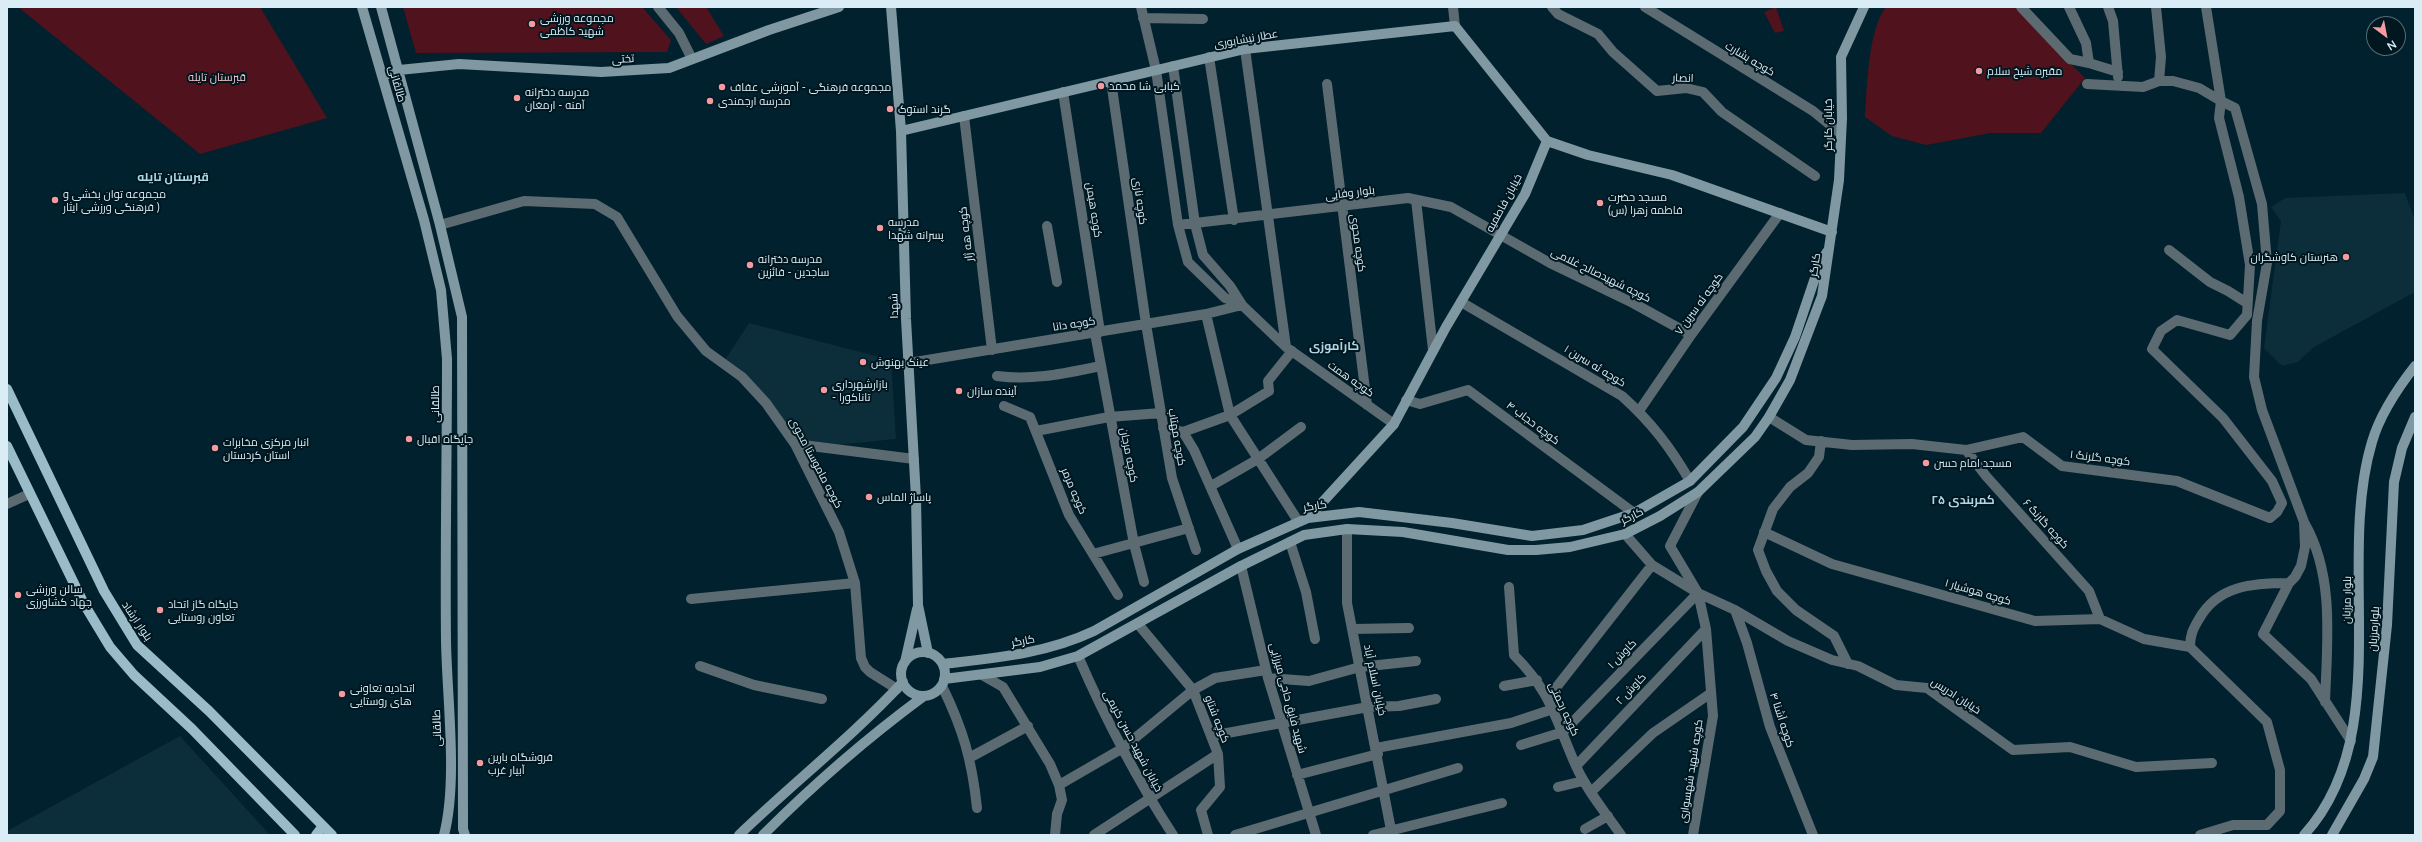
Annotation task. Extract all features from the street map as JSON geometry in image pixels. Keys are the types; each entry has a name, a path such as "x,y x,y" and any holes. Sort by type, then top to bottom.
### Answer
{"main road":[{"name":"طالقانی","path":"362,7 424,220 442,298 447,359 447,680 450,770 448,808 444,835"},
{"name":"طالقانی","path":"381,7 440,225 462,317 463,829 465,835"},
{"name":"تختی","path":"382,76 399,70 459,64 601,72 668,68 839,7"},
{"name":"شهدا","path":"891,7 901,131 914,459 918,605"},
{"name":"خیابان کارگر","path":"1830,247 1839,180 1841,134 1841,57 1864,7"},
{"name":"عطار نیشابوری","path":"901,131 1245,49 1455,26"},
{"path":"1455,26 1547,141 1588,155 1672,175 1832,232"},
{"name":"خیابان فاطمیه","path":"1303,519 1394,424 1433,350 1525,194 1547,141"},
{"name":"کارگر","path":"943,682 1040,667 1078,656 1241,566 1304,535 1347,529 1403,532 1508,550 1536,550 1570,547 1625,534 1660,516 1698,492 1755,437 1769,417 1790,380 1822,296 1830,247"},
{"name":"کارگر","path":"943,664 1025,654 1070,642 1094,631 1238,549 1303,519 1359,512 1452,523 1532,536 1583,530 1634,514 1690,481 1743,427 1776,378 1795,337 1820,263 1830,247"},
{"name":"بلوار مرزبان","path":"2304,835 2311,827 2336,786 2344,767 2351,741 2358,661 2363,484 2372,441 2390,400 2415,366"},
{"name":"بلوار ارشاد","path":"7,389 104,591 137,645 209,711 332,835"},
{"name":"بلوارمرزبان","path":"2332,835 2357,792 2373,757 2387,625 2394,482 2402,448 2415,417"},
{"path":"7,446 29,494 84,604 110,647 134,675 192,729 295,835"},
{"path":"1238,549 1241,566"},
{"path":"918,605 928,653"},
{"path":"739,835 778,797 865,721 900,685 918,605"},
{"path":"763,835 800,798 884,725 924,696 934,693 943,682 943,664 936,657 928,653 913,655 905,662"},
{"path":"447,680 463,681"},
{"path":"900,685 914,694 924,696"},
{"path":"316,835 323,826"}],"street":[{"path":"658,7 679,33 692,59"},
{"path":"1141,7 1156,70 1178,226"},
{"path":"1452,7 1455,26"},
{"name":"انصار","path":"1552,7 1558,14 1598,34 1613,52 1657,91 1686,88 1703,92 1722,112 1815,176"},
{"name":"کوچه بشارت","path":"1645,7 1813,111 1841,134"},
{"path":"2021,7 2070,59 2118,72"},
{"path":"2068,7 2086,43 2089,64"},
{"path":"2108,7 2113,21 2118,85"},
{"path":"2156,7 2161,57 2159,81"},
{"path":"2169,250 2210,282 2248,303 2250,265 2239,197 2219,118 2221,101 2206,7"},
{"path":"1143,18 1203,19"},
{"path":"1163,428 1183,432 1230,415 1269,391 1268,381 1289,349 1245,49"},
{"path":"1209,57 1234,220"},
{"path":"1173,66 1195,224"},
{"path":"2087,84 2143,86 2159,81 2173,80 2199,88 2235,108 2262,204 2267,263 2257,321 2254,377 2262,410 2304,522 2317,545 2328,610 2325,702"},
{"name":"کوچه ناری","path":"1111,81 1146,324"},
{"name":"کوچه محوی","path":"1327,84 1341,206 1368,405"},
{"name":"کوچه هیمن","path":"1063,92 1098,332"},
{"name":"کوچه هه ژار","path":"964,116 992,350"},
{"name":"بلوار وفایی","path":"1178,226 1408,198 1451,207 1502,234"},
{"path":"1416,200 1433,350"},
{"name":"کوچه ماموستا محوی","path":"440,225 524,201 595,204 617,217 677,316 706,351 742,377 762,397 781,421 795,444 839,532 855,583 861,658 865,667 900,685"},
{"name":"کوچه ئه سرین ۷","path":"1639,412 1691,335 1780,213"},
{"name":"کوچه همت","path":"1195,224 1203,255 1230,286 1242,305 1289,349 1394,424"},
{"path":"1047,226 1056,282"},
{"name":"کوچه همت","path":"1178,226 1188,262 1224,298 1242,305"},
{"name":"کوچه شهیدصالح غلامی","path":"1502,234 1550,263 1632,303 1691,335"},
{"name":"کوچه ئه سرین ۱","path":"1461,302 1622,396 1669,445 1690,481"},
{"name":"کوچه گلرنگ ۱","path":"1769,417 1806,440 1852,445 1912,444 1966,450 2023,437 2062,466 2178,481 2270,518 2282,503 2272,481 2223,418 2152,349 2161,331 2177,320 2193,326 2230,335 2247,315 2248,303"},
{"name":"کوچه دانا","path":"909,363 1206,314 1242,305"},
{"path":"1206,314 1230,415 1258,459 1303,519"},
{"name":"کوچه مهتاب","path":"1146,324 1172,478 1196,550"},
{"name":"کوچه مرجان","path":"1098,332 1101,366 1110,417 1134,544 1144,582"},
{"path":"997,376 1018,379 1051,376 1101,366"},
{"name":"کوچه حجاب ۴","path":"1406,400 1420,404 1468,390 1634,514"},
{"name":"کوچه مرمر","path":"1004,406 1030,417 1069,515 1118,595"},
{"path":"1036,431 1110,417 1161,413"},
{"path":"1210,486 1258,459 1301,427"},
{"path":"1183,432 1194,450 1238,549"},
{"path":"1821,442 1819,457 1808,473 1790,487 1772,509 1758,550 1777,591 1796,610 1834,636 1848,664"},
{"path":"795,444 914,459"},
{"name":"کوچه گارنگ ۶","path":"1966,450 1986,476 2089,591 2100,619"},
{"name":"کوچه شهید شهسواری","path":"1693,835 1713,716 1706,629 1698,593 1670,546 1698,492"},
{"path":"7,504 29,494"},
{"path":"2304,522 2305,547 2301,566 2295,578 2289,583 2263,634 2311,679 2351,741"},
{"path":"1092,554 1134,544 1189,528"},
{"name":"خیابان اسلام آباد","path":"1347,529 1347,603 1377,751 1391,832"},
{"name":"کوچه هوشیار ۱","path":"1764,532 1832,564 2035,621 2100,619 2144,639 2190,647"},
{"name":"خیابان ادریس","path":"1625,534 1652,565 1698,593 1735,610 1788,641 1832,660 1858,666 1896,685 1927,688 2013,750 2070,747 2136,767 2212,763"},
{"path":"1290,542 1306,592 1315,639"},
{"path":"1548,698 1652,565"},
{"name":"شهید فایق حاجی میرزایی","path":"1241,566 1267,674 1316,835"},
{"path":"691,599 855,583"},
{"path":"2200,835 2233,825 2267,825 2280,811 2280,770 2267,722 2190,647 2190,634 2210,603 2227,591 2260,583 2289,583"},
{"name":"کوچه رحمتی","path":"1509,587 1514,655 1537,680 1548,698 1583,780 1622,835"},
{"name":"کاوش ۱","path":"1563,732 1698,593"},
{"name":"کوچه آشنا ۴","path":"1735,610 1747,643 1770,727 1813,835"},
{"name":"کوچه شتاو","path":"1138,624 1193,690 1218,754 1220,787 1201,810 1208,835"},
{"path":"1352,630 1409,628"},
{"name":"کاوش ۲","path":"1576,766 1706,629"},
{"name":"خیابان شهید حسن کریمی","path":"1078,656 1149,798 1173,835"},
{"path":"1059,785 1123,748 1193,690 1215,678 1267,674 1309,681 1360,667 1416,661"},
{"path":"700,666 754,685 822,700"},
{"path":"982,675 1003,687 1050,764 1059,785 1062,800 1057,814 1055,835"},
{"path":"1504,686 1537,680"},
{"path":"943,682 957,716 973,769 976,808"},
{"path":"1591,792 1653,732 1711,693"},
{"path":"1211,736 1368,707 1399,706 1436,699"},
{"path":"1297,775 1377,751 1511,723 1553,709"},
{"path":"969,758 1028,726"},
{"path":"1521,746 1563,732"},
{"path":"1094,835 1218,754"},
{"path":"1235,835 1458,768"},
{"path":"1558,788 1583,780"},
{"path":"1373,835 1391,832 1502,803"},
{"path":"1585,829 1608,816"}],"shaded area":[{"name":"هنرستان کاوشگران","path":"2405,193 2415,221 2415,292 2314,347 2298,362 2282,366 2264,348 2281,221 2271,207 2285,198"},
{"name":"بازارشهرداری - تاناکورا","path":"749,323 891,360 896,439 794,449 781,421 723,363"},
{"path":"180,736 270,835 7,835 7,831"}],"green space":[{"name":"قبرستان تایله","path":"18,7 260,7 327,118 200,154"},
{"name":"مجموعه ورزشی شهید کاظمی","path":"403,7 642,7 671,40 667,52 416,53"},
{"path":"676,7 706,7 724,36 706,44"},
{"path":"1776,7 1784,31 1775,33 1764,12"},
{"path":"1886,7 2015,7 2085,78 2041,133 1991,133 1926,145 1892,136 1865,117 1872,44 1875,30"}],"place":[{"name":"مجموعه ورزشی شهید کاظمی","path":"532,24"},
{"name":"مقبره شیخ سلام","path":"1979,71"},
{"name":"کبابی شا محمد","path":"1101,86"},
{"name":"مجموعه فرهنگی - آموزشی عفاف","path":"722,87"},
{"name":"مدرسه دخترانه آمنه - ارمغان","path":"517,98"},
{"name":"مدرسه ارجمندی","path":"710,101"},
{"name":"گرند استوک","path":"890,109"},
{"name":"مجموعه توان بخشی و فرهنگی ورزشی ایثار )","path":"55,200"},
{"name":"مسجد حضرت فاطمه زهرا (س)","path":"1600,203"},
{"name":"مدرسه پسرانه شهدا","path":"880,228"},
{"name":"هنرستان کاوشگران","path":"2346,257"},
{"name":"مدرسه دخترانه ساجدین - فائزین","path":"750,265"},
{"name":"عینک بهنوش","path":"863,362"},
{"name":"بازارشهرداری - تاناکورا","path":"824,390"},
{"name":"آینده سازان","path":"959,391"},
{"name":"جایگاه اقبال","path":"409,439"},
{"name":"انبار مرکزی مخابرات استان کردستان","path":"215,448"},
{"name":"مسجد امام حسن","path":"1926,463"},
{"name":"پاساژ الماس","path":"869,497"},
{"name":"سالن ورزشی جهاد کشاورزی","path":"18,595"},
{"name":"جایگاه گاز اتحاد تعاون روستایی","path":"160,610"},
{"name":"اتحادیه تعاونی های روستایی","path":"342,694"},
{"name":"فروشگاه بارین آبیار غرب","path":"480,763"}],"district":[{"name":"قبرستان تایله","path":"173,177"},
{"name":"کارآموزی","path":"1334,346"},
{"name":"کمربندی ۲۵","path":"1963,500"}]}
